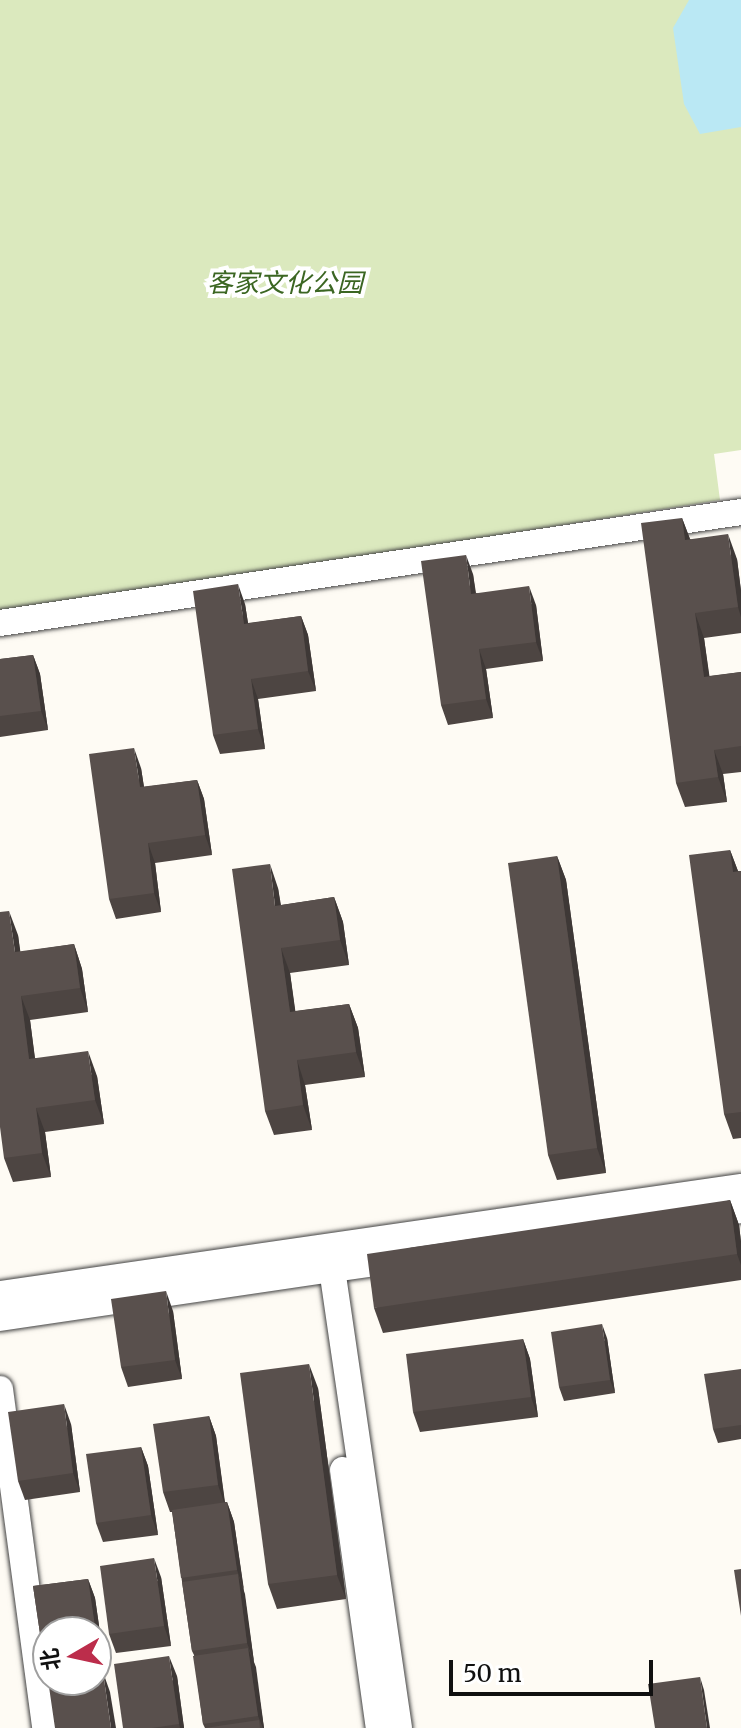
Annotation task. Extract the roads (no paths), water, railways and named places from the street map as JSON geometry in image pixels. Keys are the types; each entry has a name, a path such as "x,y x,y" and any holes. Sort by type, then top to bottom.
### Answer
{"street":[{"path":"0,623 741,512"},
{"path":"0,635 741,525"},
{"path":"0,1318 741,1187"},
{"path":"0,1294 322,1260 741,1210"},
{"path":"322,1260 379,1728"},
{"path":"322,1260 399,1728"},
{"path":"1,1403 8,1525 45,1728"},
{"path":"0,1468 35,1728"}],"water":[{"path":"689,0 741,0 741,127 700,134 684,104 673,28"}],"park label":[{"name":"客家文化公园","path":"285,283"}]}
